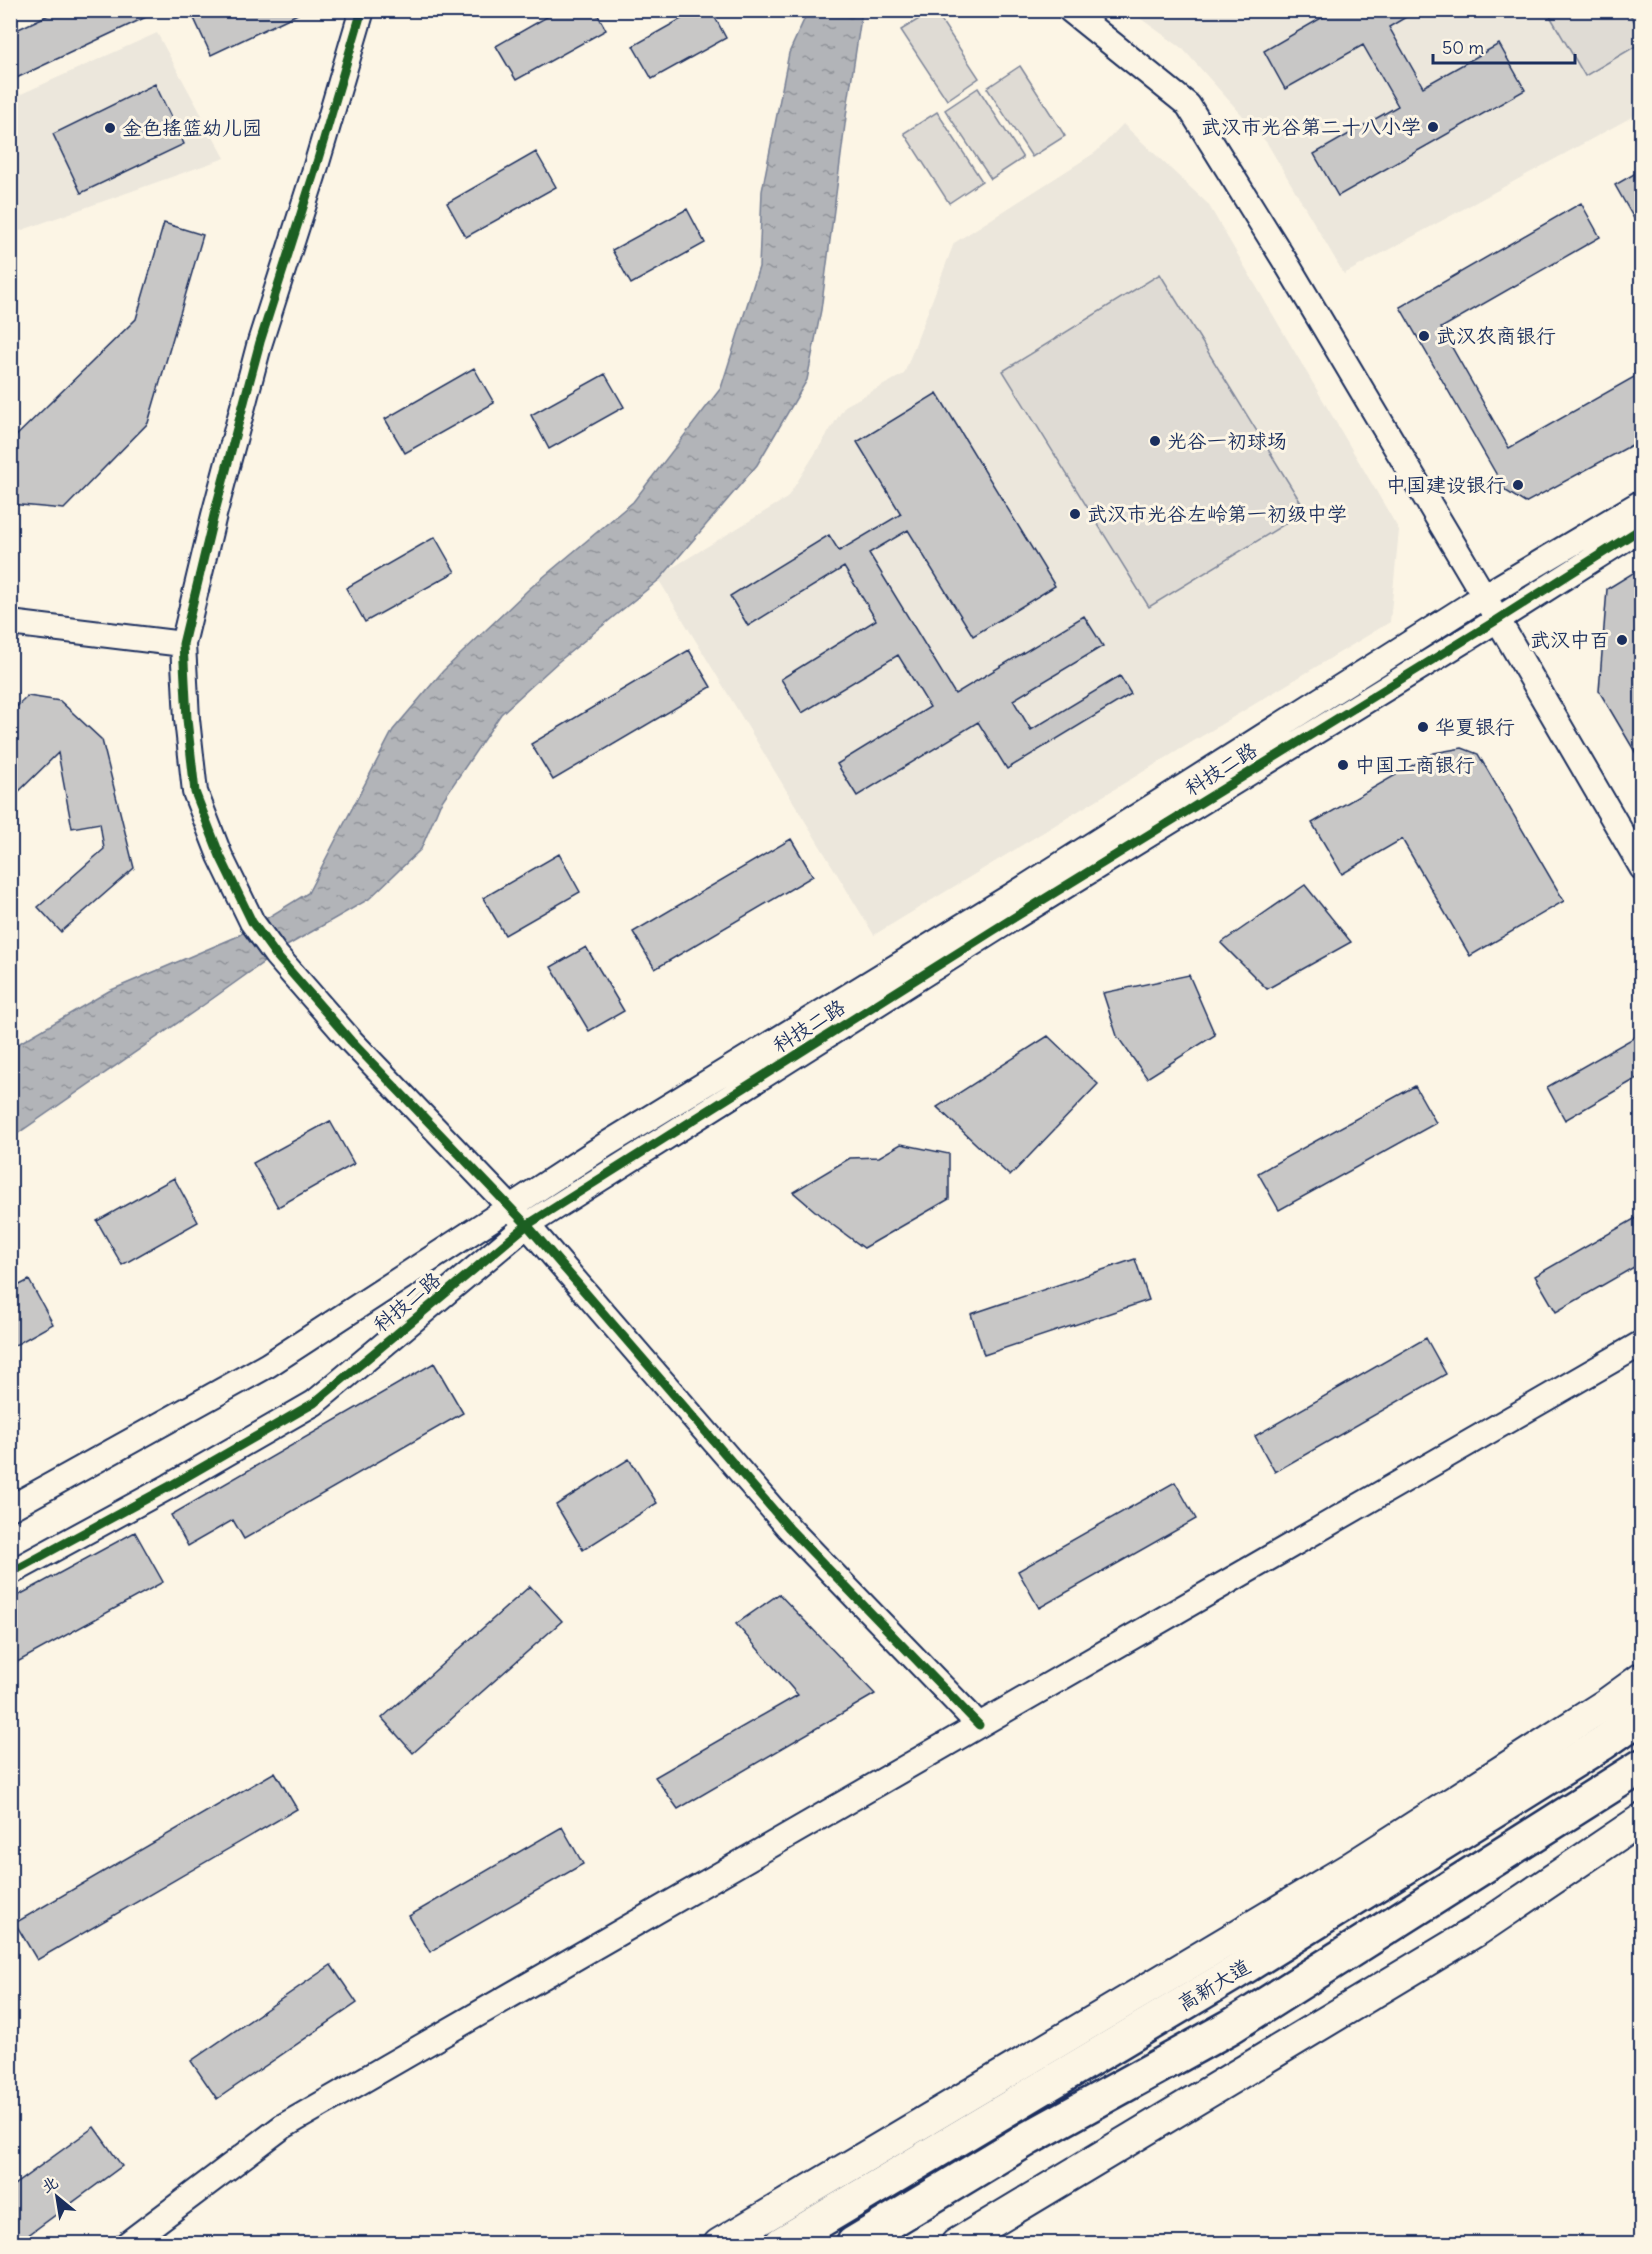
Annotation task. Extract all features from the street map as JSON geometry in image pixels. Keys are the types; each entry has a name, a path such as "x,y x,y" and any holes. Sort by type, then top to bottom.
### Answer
{"highway":[{"name":"高新大道","path":"781,2244 1233,1974 1593,1749 1641,1716"},
{"path":"853,2244 1029,2138 1230,2027 1641,1766"}],"main road":[{"path":"718,2244 1350,1868 1606,1704 1641,1678"},
{"path":"956,2244 1478,1930 1641,1819"}],"street":[{"path":"362,10 313,176 260,342 214,515 183,644 187,719 195,792 220,856 252,922 276,955 351,1041 527,1225 789,1528 979,1725"},
{"path":"1070,10 1188,105 1288,266 1484,596 1641,868"},
{"name":"科技二路","path":"10,1508 268,1365 607,1144 1023,888 1484,596 1641,502"},
{"name":"科技二路","path":"10,1573 170,1486 314,1403 527,1225 1004,924 1497,620 1641,528"},
{"path":"10,623 183,644"},
{"path":"128,2244 282,2127 1641,1343"}],"shaded area":[{"path":"935,11 979,78 947,100 901,30"},
{"name":"武汉市光谷第二十八小学","path":"1130,11 1641,11 1641,112 1344,274 1267,143 1183,49"},
{"path":"1547,11 1628,11 1641,33 1641,43 1585,76"},
{"name":"金色摇篮幼儿园","path":"157,33 225,158 11,234 10,99"},
{"path":"1020,66 1065,136 1032,157 987,88"},
{"path":"978,88 1023,158 991,179 945,110"},
{"path":"937,112 982,181 949,203 904,133"},
{"name":"武汉市光谷左岭第一初级中学","path":"1123,124 1208,204 1399,530 1390,622 874,935 657,577 787,498 845,406 904,374 954,243 1096,152"},
{"name":"光谷一初球场","path":"1160,274 1306,511 1149,607 1003,371"}],"water":[{"path":"808,11 862,11 821,310 807,380 757,465 660,579 558,662 501,714 440,804 421,849 369,899 285,947 11,1138 11,1048 109,991 236,937 308,893 393,730 443,671 529,589 633,502 721,388 759,267 762,191 789,53"}],"building":[{"path":"59,10 161,10 10,81 10,33"},
{"path":"206,10 306,10 211,55 193,16"},
{"path":"559,10 595,10 606,30 516,80 496,46"},
{"path":"697,10 711,10 726,38 652,79 633,46"},
{"path":"1335,10 1418,10 1389,27 1423,87 1499,44 1525,90 1338,196 1314,154 1398,106 1363,45 1285,89 1264,51"},
{"path":"155,84 184,144 81,193 53,134"},
{"path":"536,152 556,187 466,237 447,203"},
{"path":"1641,170 1641,231 1615,185"},
{"path":"1581,203 1600,237 1441,328 1509,448 1641,373 1641,440 1525,503 1506,491 1400,307"},
{"path":"687,209 705,243 631,284 612,250"},
{"path":"164,223 203,235 148,423 64,509 10,504 10,442 136,319"},
{"path":"474,368 494,403 405,453 385,419"},
{"path":"605,374 624,407 549,449 531,415"},
{"path":"937,393 1055,586 973,636 908,530 869,553 955,694 1084,616 1103,646 1013,700 1031,730 1120,676 1131,694 1007,769 978,722 857,796 837,764 930,707 898,655 802,713 781,679 876,620 844,567 748,626 730,596 829,535 839,551 901,514 857,442"},
{"path":"435,537 455,572 365,622 346,588"},
{"name":"武汉中百","path":"1641,568 1641,762 1599,691 1607,589"},
{"path":"689,650 711,687 553,780 531,744"},
{"path":"28,696 60,701 102,740 134,868 61,932 38,907 104,849 100,823 72,828 58,753 10,800 10,713"},
{"path":"1462,748 1478,754 1564,901 1470,956 1402,839 1342,874 1312,823 1434,753"},
{"path":"791,839 813,876 655,969 633,932"},
{"path":"559,854 580,892 505,935 483,898"},
{"path":"1305,885 1351,942 1267,989 1221,943"},
{"path":"586,947 624,1011 589,1031 551,967"},
{"path":"1189,975 1215,1035 1147,1078 1117,1036 1103,993"},
{"path":"1048,1036 1098,1084 1010,1176 937,1107"},
{"path":"1635,1037 1641,1049 1641,1076 1565,1120 1547,1087"},
{"path":"1415,1086 1436,1123 1279,1210 1258,1173"},
{"path":"330,1121 354,1164 278,1207 253,1163"},
{"path":"901,1144 949,1154 949,1199 864,1248 793,1192 850,1158 879,1157"},
{"path":"174,1178 198,1222 122,1265 97,1221"},
{"path":"1641,1215 1641,1263 1556,1312 1535,1276"},
{"path":"1135,1259 1149,1300 984,1355 971,1314"},
{"path":"29,1280 53,1324 10,1348 10,1290"},
{"path":"1426,1338 1446,1374 1275,1472 1255,1436"},
{"path":"434,1363 463,1413 244,1539 233,1520 188,1546 171,1515"},
{"path":"629,1459 657,1503 583,1550 556,1505"},
{"path":"1175,1482 1196,1519 1039,1608 1018,1571"},
{"path":"135,1532 163,1582 10,1666 10,1600"},
{"path":"530,1586 562,1621 413,1753 382,1718"},
{"path":"779,1594 875,1694 678,1809 655,1777 798,1695 736,1624"},
{"path":"275,1772 297,1809 37,1960 15,1923"},
{"path":"562,1827 583,1864 430,1952 409,1916"},
{"path":"331,1965 357,2003 217,2099 191,2061"},
{"path":"94,2127 122,2166 16,2244 10,2244 10,2188"}],"cycle path":[{"path":"362,10 313,176 260,342 214,515 183,644 187,719 195,792 220,856 252,922 276,955 351,1041 527,1225 789,1528 979,1725"},
{"path":"10,1573 170,1486 314,1403 527,1225 994,930 1642,528"}],"place":[{"name":"武汉市光谷第二十八小学","path":"1433,127"},
{"name":"金色摇篮幼儿园","path":"110,128"},
{"name":"武汉农商银行","path":"1424,336"},
{"name":"光谷一初球场","path":"1155,441"},
{"name":"中国建设银行","path":"1518,485"},
{"name":"武汉市光谷左岭第一初级中学","path":"1075,514"},
{"name":"武汉中百","path":"1622,640"},
{"name":"华夏银行","path":"1423,727"},
{"name":"中国工商银行","path":"1343,765"}]}
